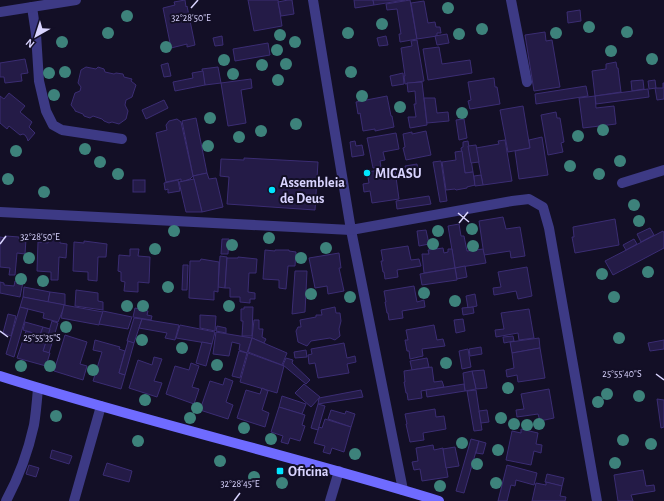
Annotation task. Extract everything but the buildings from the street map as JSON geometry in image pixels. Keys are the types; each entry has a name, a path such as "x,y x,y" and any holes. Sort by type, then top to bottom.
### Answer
{"street":[{"path":"0,12 39,4 76,0"},
{"path":"313,0 351,230 403,490"},
{"path":"511,0 527,82"},
{"path":"39,4 36,34 40,81 46,111 53,125 62,130 122,139"},
{"path":"622,183 664,170"},
{"path":"0,212 351,230 512,201 529,200 543,207 549,228 597,501"},
{"path":"0,376 100,406 339,471 439,501"},
{"path":"6,501 14,486 26,455 34,424 38,388"},
{"path":"74,501 100,406"},
{"path":"330,501 339,471"}],"place":[{"name":"MICASU","path":"367,173"},
{"name":"Assembleia de Deus","path":"272,190"},
{"name":"Oficina","path":"280,471"}]}
